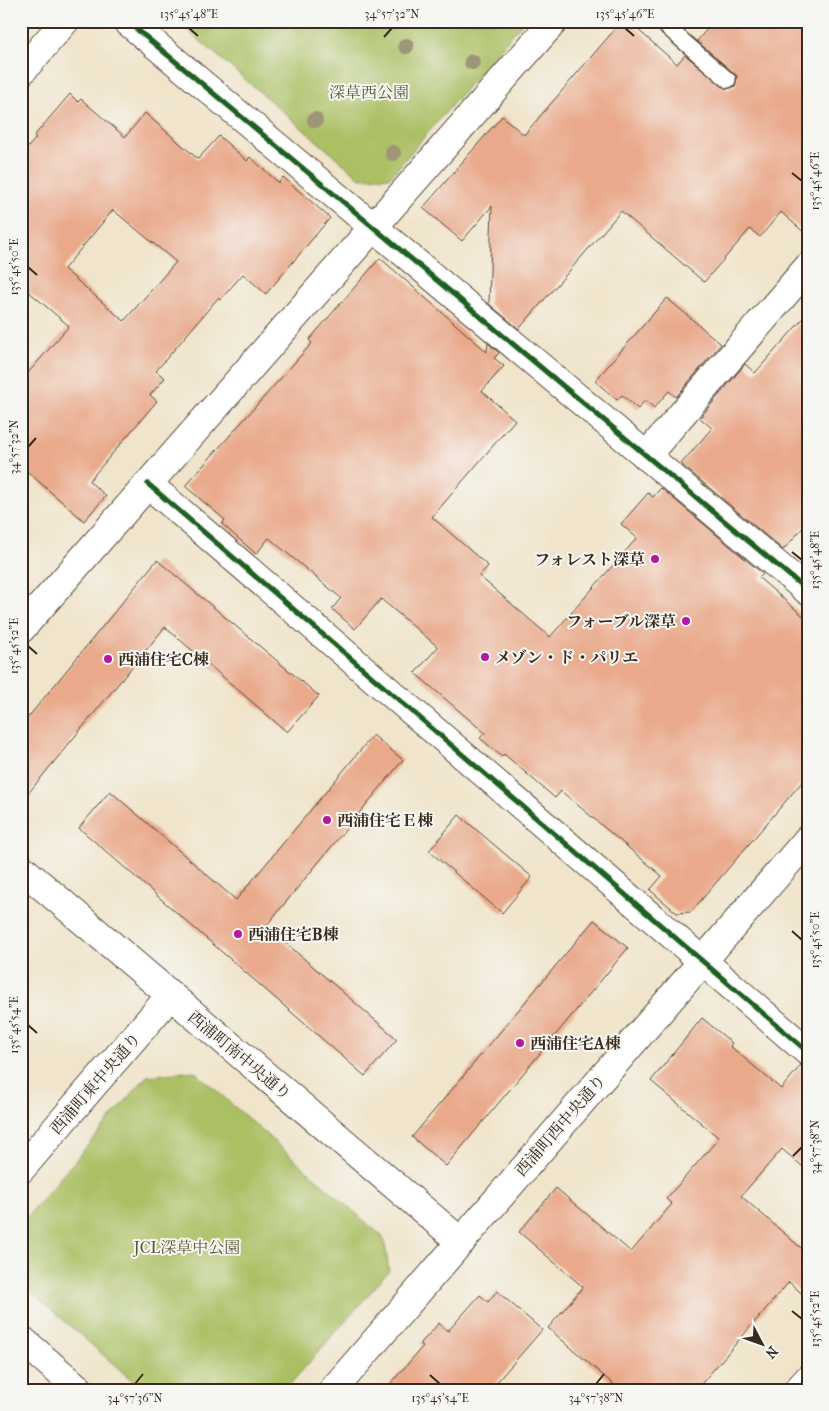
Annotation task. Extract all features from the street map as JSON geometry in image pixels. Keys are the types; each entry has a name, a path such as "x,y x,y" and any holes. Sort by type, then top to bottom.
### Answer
{"street":[{"path":"21,72 65,21"},
{"path":"127,21 808,591"},
{"path":"21,629 554,21"},
{"path":"646,456 808,267"},
{"path":"148,484 808,1052"},
{"name":"西浦町西中央通り","path":"333,1390 808,839"},
{"name":"西浦町南中央通り","path":"21,868 461,1242"},
{"name":"西浦町東中央通り","path":"21,1169 170,996"},
{"path":"21,1339 80,1390"},
{"path":"798,1390 808,1379"}],"lane":[{"path":"660,21 728,80"}],"green space":[{"name":"深草西公園","path":"177,21 524,21 390,177 360,178"},
{"name":"JCL深草中公園","path":"194,1071 384,1238 389,1271 285,1390 143,1390 21,1283 21,1224 147,1076"}],"building":[{"path":"622,21 628,21 677,64 685,55 727,89 735,86 737,76 697,41 714,21 808,21 808,236 781,212 760,237 750,229 704,282 621,211 519,329 489,304 492,206 462,241 423,208 502,116 524,135"},
{"path":"70,94 78,102 81,99 125,137 145,113 198,159 219,136 247,161 250,157 279,183 283,177 330,218 266,294 243,274 220,300 218,298 156,371 165,378 150,395 157,401 89,481 106,496 84,521 21,466 21,381 69,326 21,285 21,155 36,138 34,136","holes":["113,210 176,262 124,321 64,269"]},
{"path":"380,258 487,352 488,343 499,353 494,358 504,366 482,391 515,420 432,517 488,566 479,576 550,637 637,538 621,524 648,493 653,497 661,488 763,574 759,578 808,620 808,775 691,912 677,913 650,890 662,876 561,791 555,798 504,754 502,757 480,738 485,733 415,673 438,647 381,599 355,629 332,609 341,598 269,538 256,554 222,524 225,520 185,486 312,343 309,340"},
{"path":"667,298 721,344 676,397 669,391 654,408 645,400 638,409 622,395 617,400 595,381"},
{"path":"808,313 808,522 783,550 681,464 712,428 700,418 745,364 755,373"},
{"name":"西浦住宅C棟","path":"157,560 319,696 287,732 165,627 21,802 21,726"},
{"name":"西浦住宅B棟","path":"373,735 403,760 266,926 397,1039 365,1076 79,828 110,791 236,900"},
{"path":"459,815 532,877 502,913 429,851"},
{"name":"西浦住宅A棟","path":"594,920 628,948 446,1166 412,1137"},
{"path":"702,1018 732,1043 730,1046 781,1089 801,1065 808,1067 808,1171 782,1149 741,1196 808,1254 808,1299 789,1282 696,1390 620,1390 548,1328 583,1287 519,1232 556,1188 631,1252 672,1204 666,1199 719,1138 651,1081"},
{"path":"497,1291 542,1330 490,1390 385,1390 423,1346 420,1344 439,1323 448,1331 480,1295 488,1302"}],"cycle path":[{"path":"127,21 808,591"},
{"path":"148,484 808,1052"}],"place":[{"name":"フォレスト深草","path":"655,559"},
{"name":"フォーブル深草","path":"686,621"},
{"name":"メゾン・ド・パリエ","path":"485,657"},
{"name":"西浦住宅C棟","path":"108,659"},
{"name":"西浦住宅Ｅ棟","path":"327,820"},
{"name":"西浦住宅B棟","path":"238,934"},
{"name":"西浦住宅A棟","path":"520,1043"}]}
